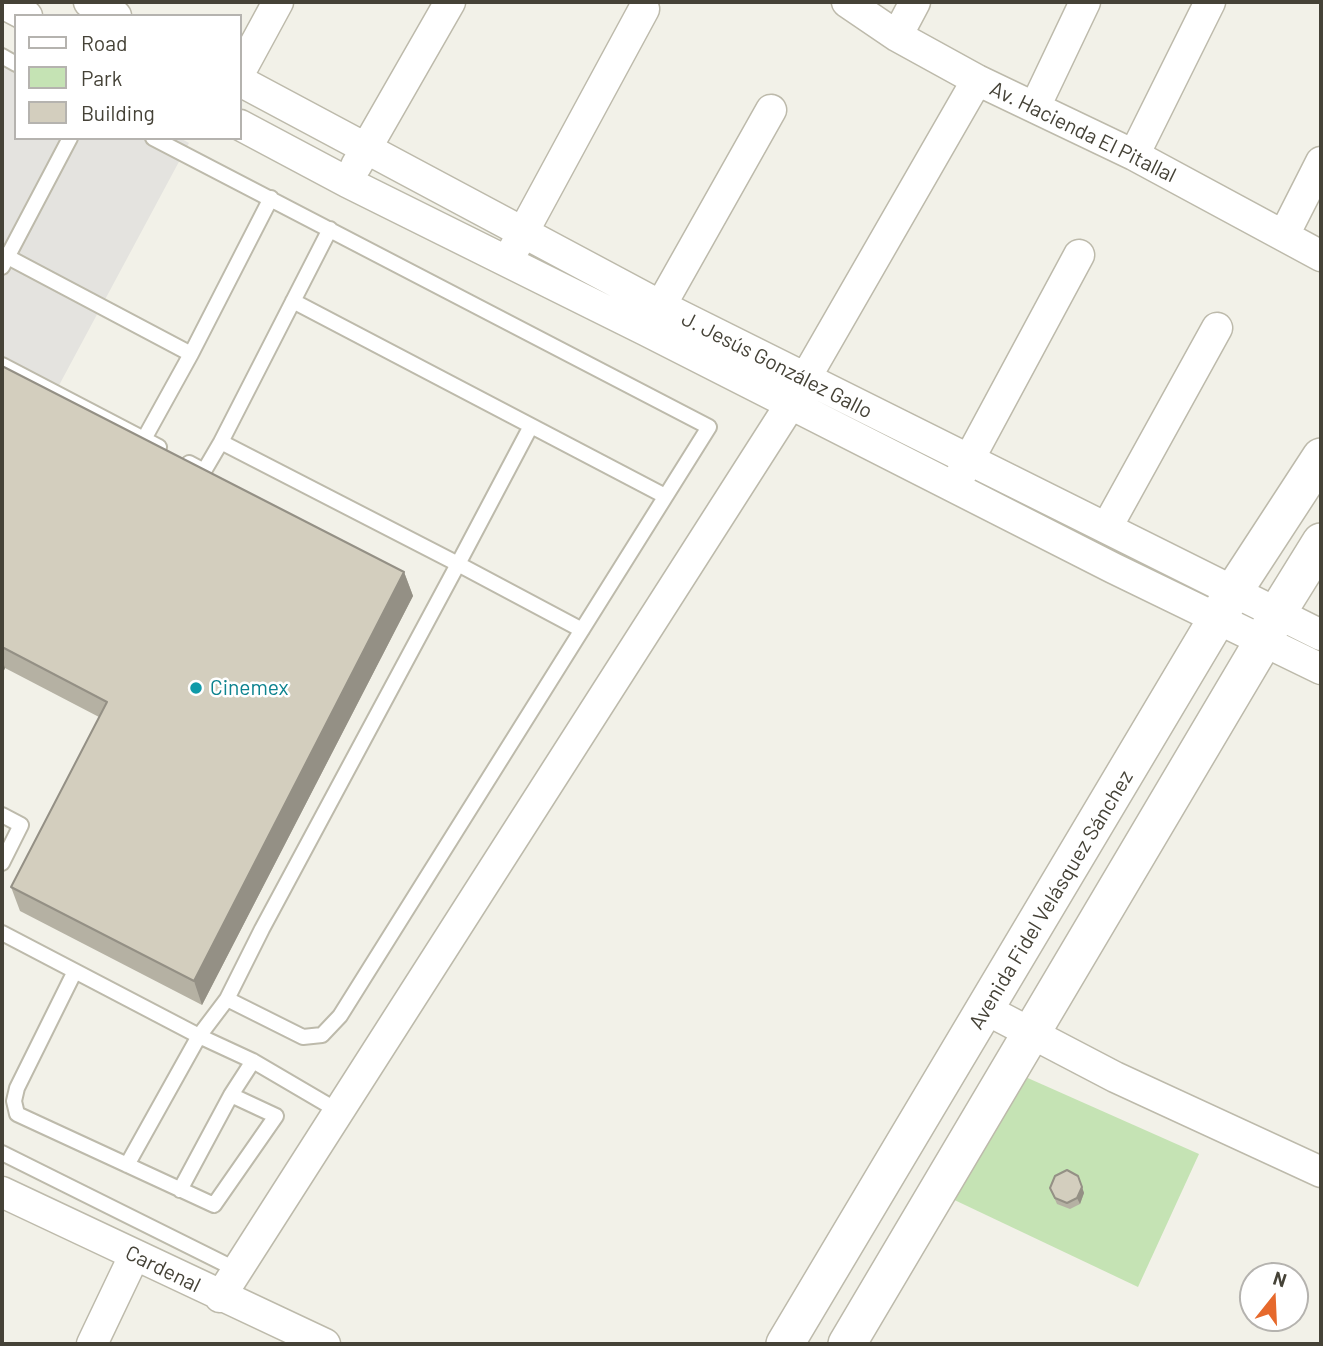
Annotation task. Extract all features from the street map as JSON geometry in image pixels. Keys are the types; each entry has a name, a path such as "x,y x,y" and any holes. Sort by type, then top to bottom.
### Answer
{"street":[{"path":"89,2 112,14"},
{"path":"242,68 278,2"},
{"path":"347,182 450,2"},
{"name":"Av. Hacienda El Pitallal","path":"847,2 897,36 976,80 1135,155 1284,234 1321,257"},
{"path":"897,36 915,2"},
{"path":"1035,107 1085,2"},
{"path":"1135,155 1210,2"},
{"path":"2,3 23,14"},
{"path":"508,262 644,9"},
{"path":"220,1297 790,405 976,80"},
{"name":"J. Jesús González Gallo","path":"242,81 522,233 790,405 954,488 1270,626 1321,635"},
{"path":"654,318 771,110"},
{"name":"J. Jesús González Gallo","path":"242,126 508,262 805,379 1107,527 1226,606"},
{"path":"1284,234 1321,162"},
{"path":"954,488 1079,255"},
{"path":"1107,527 1217,328"},
{"name":"Avenida Fidel Velásquez Sánchez","path":"785,1344 1226,606 1321,457"},
{"path":"847,1344 1321,542"},
{"name":"J. Jesús González Gallo","path":"1270,626 1321,669"},
{"path":"985,1009 1115,1077 1321,1172"},
{"name":"Cardenal","path":"2,1192 220,1297 325,1344"},
{"path":"92,1344 134,1255"}],"lane":[{"path":"69,140 4,259 191,354"},
{"path":"157,140 709,426 340,1016 322,1035 303,1037 228,999"},
{"path":"144,439 271,198"},
{"path":"2,365 204,471 330,229"},
{"path":"293,301 665,496"},
{"path":"127,1165 199,1036 228,999 261,929 531,426"},
{"path":"221,442 582,629"},
{"path":"2,815 21,825 2,863"},
{"path":"2,933 199,1036 253,1061 340,1112"},
{"path":"75,971 17,1088 14,1101 17,1114 214,1205 276,1116 231,1095"},
{"path":"180,1190 231,1095 253,1061"},
{"path":"2,1153 237,1270"}],"green space":[{"path":"1021,1075 1199,1154 1138,1287 946,1196"}],"shaded area":[{"path":"2,47 14,54 14,140 184,140 189,143 57,389 2,360"}],"building":[{"path":"2,366 404,572 194,981 11,887 107,702 2,647"},
{"path":"1067,1170 1078,1176 1082,1187 1077,1198 1067,1203 1055,1198 1050,1188 1055,1176"}],"place":[{"name":"Cinemex","path":"196,688"}]}
